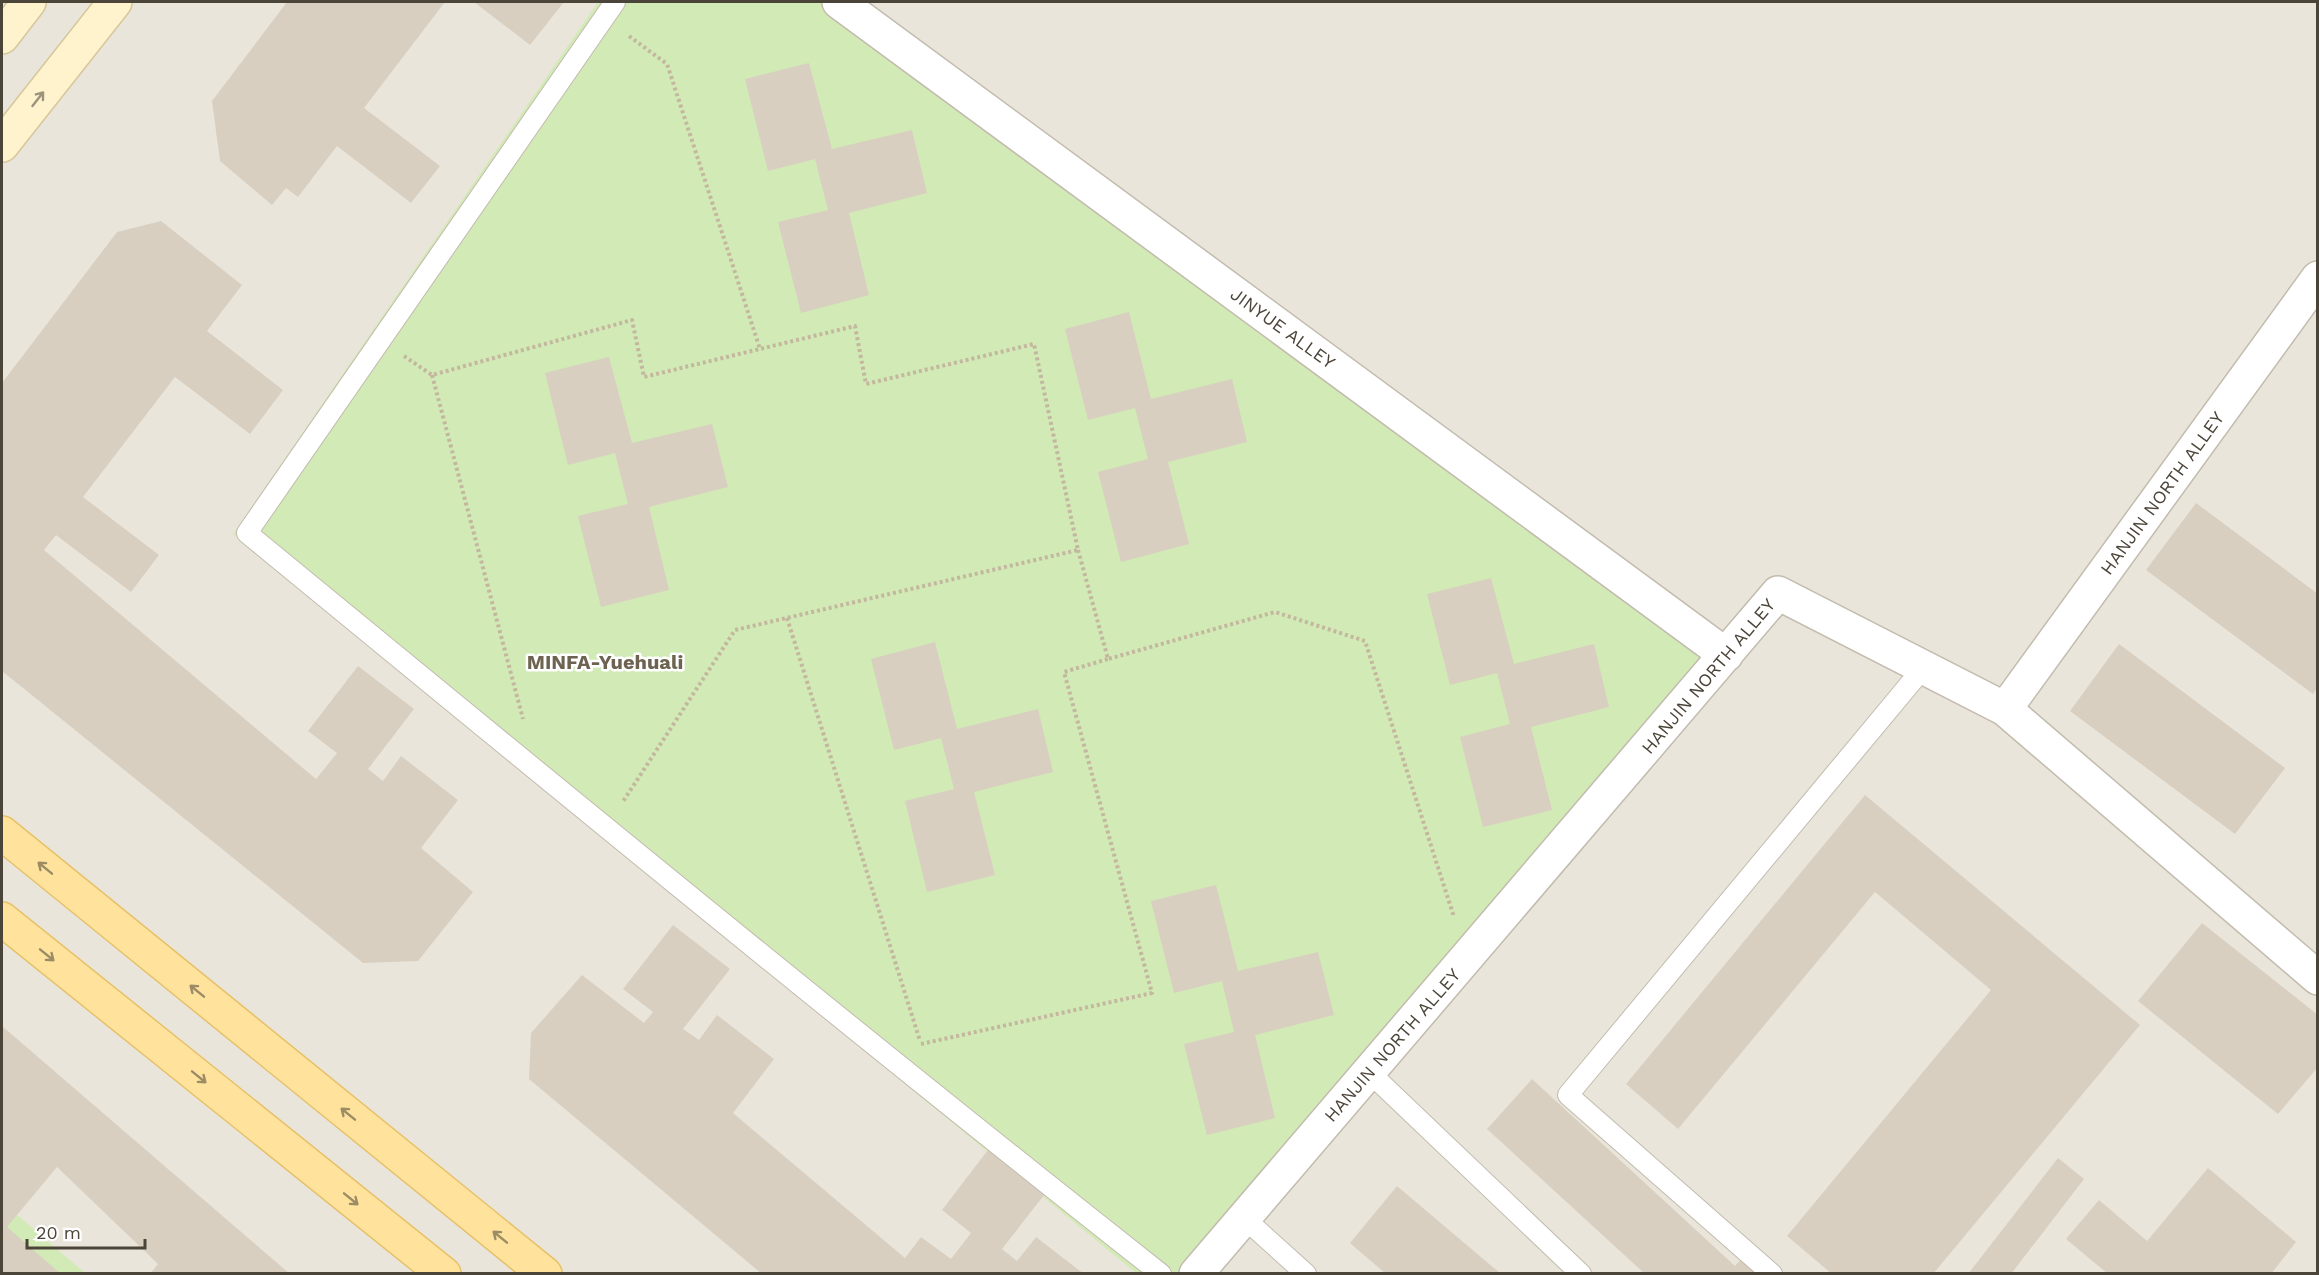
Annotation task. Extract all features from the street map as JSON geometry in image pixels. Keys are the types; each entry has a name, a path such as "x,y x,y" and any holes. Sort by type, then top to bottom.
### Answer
{"main road":[{"path":"2,833 545,1274"},
{"path":"2,919 444,1274"}],"street":[{"path":"2,37 29,2"},
{"path":"2,145 116,2"},
{"name":"JINYUE ALLEY","path":"839,2 1726,654"},
{"name":"HANJIN NORTH ALLEY","path":"1196,1274 1778,593 2005,709 2318,278"},
{"path":"2005,709 2318,978"}],"lane":[{"path":"610,10 247,533 606,829 943,1102 1161,1274"},
{"path":"1772,1274 1568,1095 1924,667"},
{"path":"1369,1072 1581,1274"},
{"path":"1244,1218 1306,1274"}],"path":[{"path":"610,10 667,64 760,349"},
{"path":"432,375 632,320 644,377 855,327 866,384 1034,344 1078,550 1108,659"},
{"path":"380,341 432,375 537,771"},
{"path":"606,829 735,630 1078,550"},
{"path":"921,1044 1152,993 1065,672 1275,612 1365,641 1467,958"},
{"path":"787,618 921,1044 943,1102"}],"shaded area":[{"path":"2,2 2317,2 2317,1273 2,1273"}],"green space":[{"path":"598,2 829,2 1705,653 1188,1273 1136,1273 233,534"},
{"path":"2,1202 85,1273 2,1273"}],"building":[{"path":"287,2 445,2 364,108 440,166 411,203 337,146 298,197 286,188 272,205 220,161 212,101"},
{"path":"474,2 564,2 530,45"},
{"path":"809,63 832,149 912,130 927,193 849,213 869,295 801,313 778,222 828,210 815,159 768,171 745,79"},
{"path":"161,221 242,285 207,331 283,390 250,434 175,377 83,497 159,555 131,592 56,535 44,550 316,779 337,753 308,731 358,666 414,709 368,769 383,781 401,756 458,800 421,848 473,892 418,961 363,963 2,671 2,383 117,232"},
{"path":"1129,312 1151,399 1232,379 1247,442 1168,462 1189,544 1121,562 1098,472 1148,459 1135,408 1088,420 1065,329"},
{"path":"609,357 632,443 712,424 728,487 649,507 669,590 601,607 578,516 628,504 615,453 568,465 545,373"},
{"path":"2196,503 2318,594 2318,687 2313,694 2146,570"},
{"path":"1491,578 1514,664 1594,644 1609,707 1531,727 1552,810 1483,827 1460,737 1510,724 1497,673 1450,685 1427,594"},
{"path":"935,642 957,729 1038,709 1053,772 974,792 995,875 927,892 905,801 954,789 941,738 894,750 871,659"},
{"path":"2119,644 2285,768 2235,834 2070,711"},
{"path":"1865,795 2140,1025 1933,1274 1832,1274 1787,1236 1991,990 1875,892 1678,1129 1626,1084"},
{"path":"1216,885 1238,971 1318,952 1334,1015 1255,1035 1275,1118 1207,1135 1184,1044 1234,1032 1222,981 1174,993 1151,901"},
{"path":"2202,923 2318,1015 2318,1067 2278,1114 2138,1001"},
{"path":"673,925 730,969 683,1029 699,1040 717,1015 774,1059 733,1113 905,1258 921,1237 951,1259 971,1233 942,1210 991,1146 1048,1190 1002,1249 1017,1261 1036,1237 1084,1274 762,1274 529,1079 531,1033 582,975 644,1023 653,1012 623,989"},
{"path":"2,1026 290,1274 150,1274 158,1264 57,1167 7,1227 61,1274 2,1274"},
{"path":"1532,1079 1735,1266 1743,1257 1761,1274 1645,1274 1487,1129"},
{"path":"2058,1158 2084,1179 2011,1274 1968,1274"},
{"path":"2208,1168 2296,1242 2271,1274 2108,1274 2066,1239 2099,1200 2147,1241"},
{"path":"1397,1186 1501,1274 1386,1274 1350,1243"}],"district":[{"name":"MINFA-Yuehuali","path":"605,662"}]}
